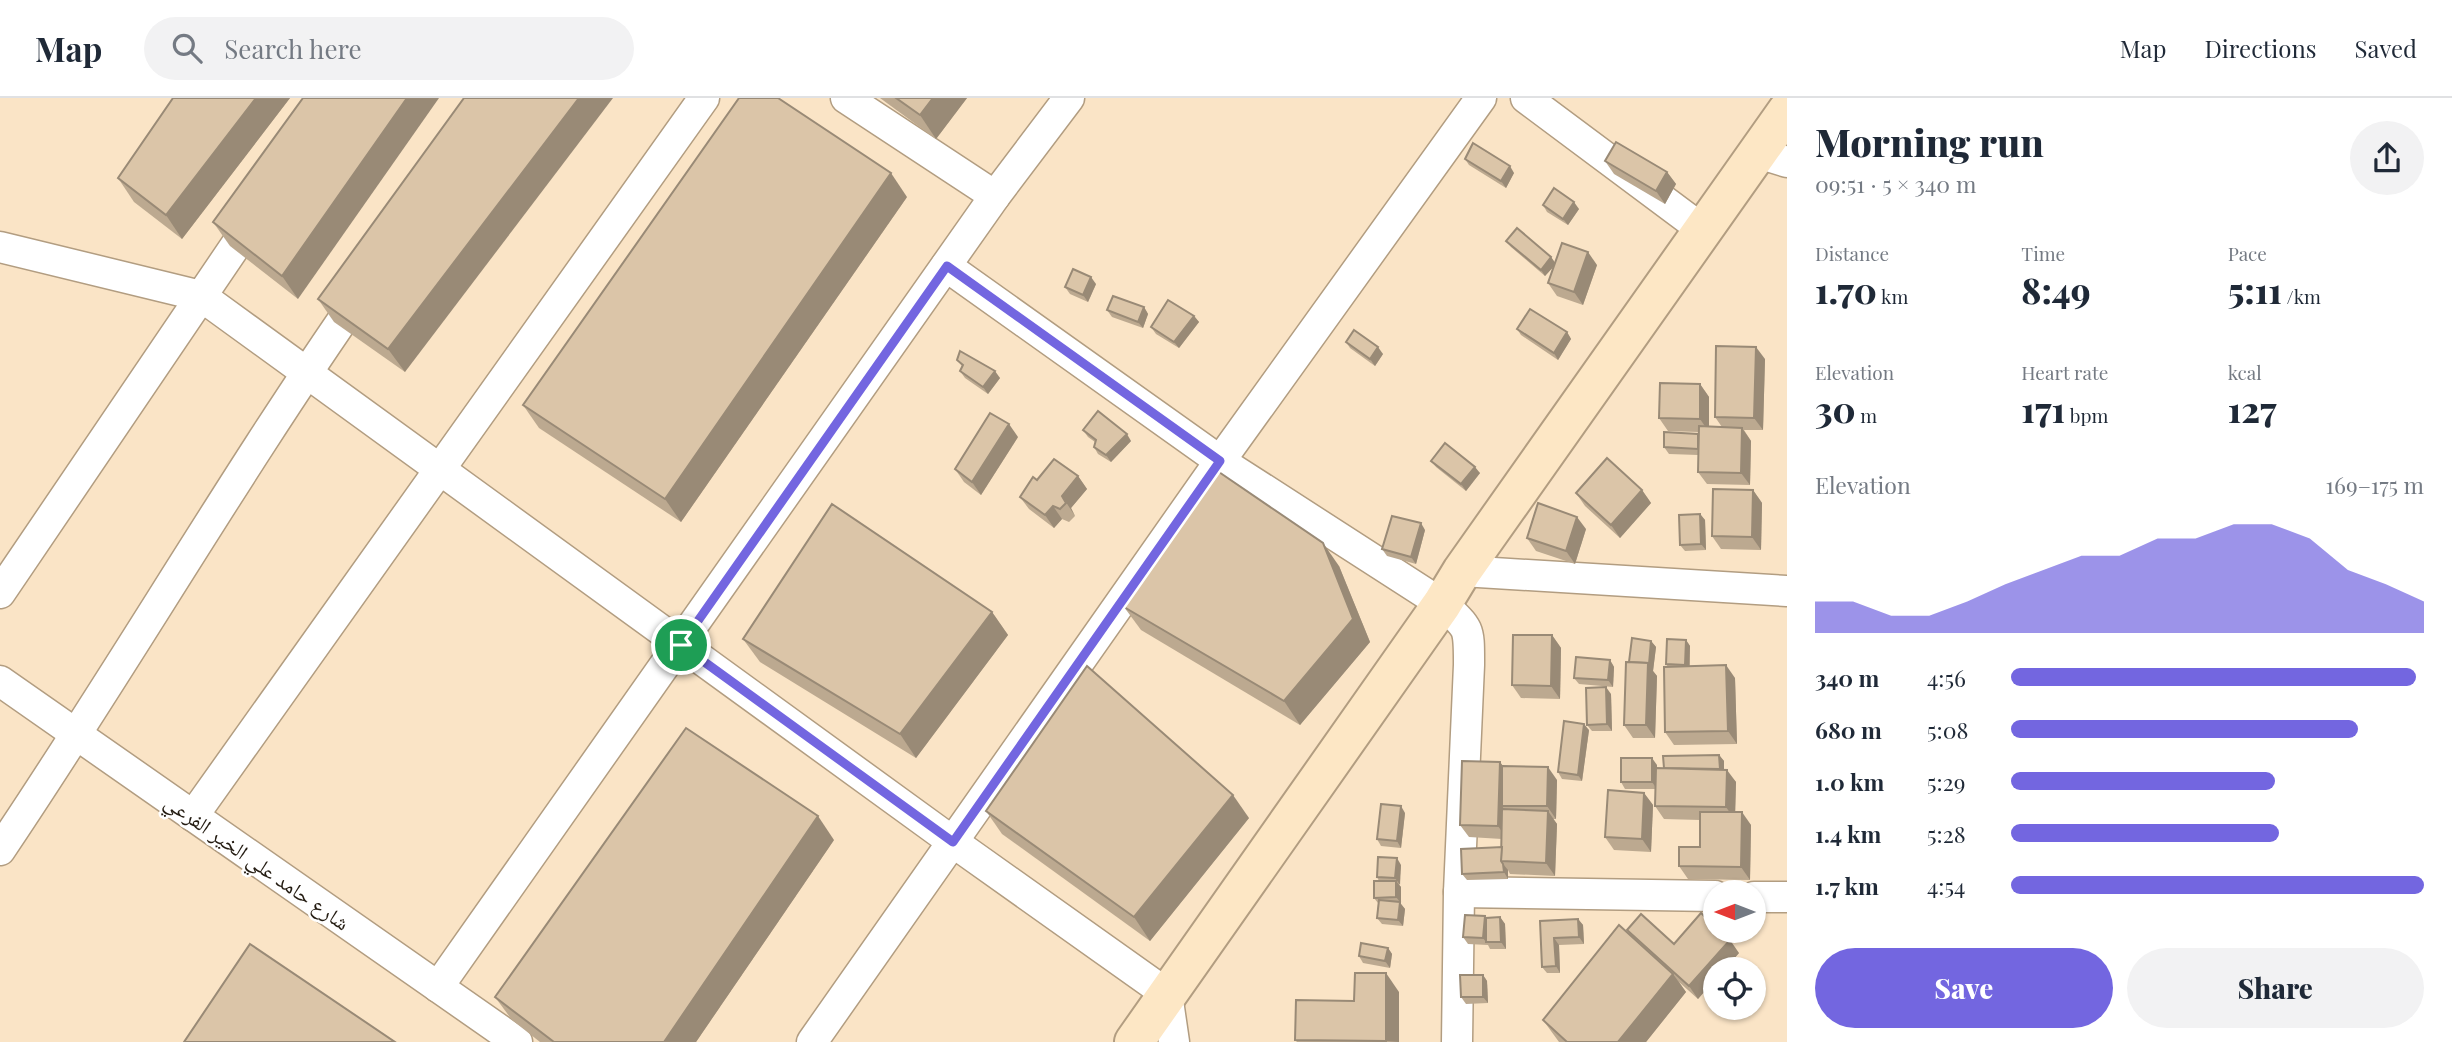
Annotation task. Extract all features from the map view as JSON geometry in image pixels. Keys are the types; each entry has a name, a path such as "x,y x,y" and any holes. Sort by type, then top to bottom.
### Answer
{"main road":[{"path":"1134,1042 1703,230 1772,158 1787,111"}],"street":[{"path":"193,816 704,98"},
{"path":"846,98 995,196"},
{"path":"438,988 995,196 1069,98"},
{"path":"812,1042 1220,461 1481,98"},
{"path":"1527,98 1703,230"},
{"path":"0,593 269,197"},
{"path":"0,247 201,296 305,374 1167,994 1174,1042"},
{"path":"947,266 1220,461 1442,604 1465,625 1469,641 1459,892 1457,1042"},
{"path":"0,849 78,735 305,374 377,270"},
{"path":"1462,571 1787,591"},
{"name":"شارع حامد علي الخير الفرعي","path":"0,681 517,1042"},
{"path":"1459,892 1703,896"},
{"path":"1766,897 1787,897"}],"building":[{"path":"173,98 256,98 166,215 118,178"},
{"path":"303,98 407,98 282,276 213,222"},
{"path":"464,98 579,98 388,349 318,299"},
{"path":"739,98 778,98 891,173 665,499 523,405"},
{"path":"896,98 933,98 920,115"},
{"path":"1616,142 1667,172 1656,191 1605,161"},
{"path":"1473,143 1510,166 1501,181 1465,159"},
{"path":"1554,188 1574,202 1563,219 1543,205"},
{"path":"1517,228 1551,257 1541,270 1506,241"},
{"path":"1562,243 1588,252 1574,292 1548,283"},
{"path":"1073,269 1091,277 1083,295 1065,287"},
{"path":"1113,296 1144,307 1138,322 1107,310"},
{"path":"1168,300 1194,316 1174,342 1151,327"},
{"path":"1530,309 1567,332 1554,353 1517,329"},
{"path":"1354,330 1378,347 1370,359 1346,342"},
{"path":"1716,346 1756,347 1754,418 1715,417"},
{"path":"960,351 995,371 983,387 960,371 963,365 957,360"},
{"path":"1660,383 1700,384 1700,419 1659,418"},
{"path":"1098,411 1127,434 1106,455 1094,447 1096,440 1083,430"},
{"path":"990,413 1009,424 972,482 955,469"},
{"path":"1699,426 1742,428 1741,473 1698,472"},
{"path":"1664,432 1698,434 1698,449 1664,447"},
{"path":"1445,443 1475,467 1461,484 1431,461"},
{"path":"1607,458 1642,490 1611,525 1576,493"},
{"path":"1054,459 1078,476 1062,496 1066,503 1060,509 1053,506 1045,515 1020,497 1033,477 1037,480"},
{"path":"1216,470 1323,543 1353,619 1284,701 1124,607"},
{"path":"1713,489 1753,490 1752,537 1712,536"},
{"path":"1538,503 1577,517 1566,551 1527,538"},
{"path":"832,504 992,612 900,734 743,639"},
{"path":"1700,514 1701,544 1680,545 1679,515"},
{"path":"1392,516 1421,523 1411,557 1382,549"},
{"path":"1513,635 1552,635 1551,686 1512,685"},
{"path":"1632,638 1651,641 1649,664 1629,662"},
{"path":"1667,639 1686,640 1685,665 1666,664"},
{"path":"1576,657 1610,660 1608,680 1574,678"},
{"path":"1626,662 1648,663 1646,725 1624,725"},
{"path":"1726,665 1728,731 1665,732 1664,667"},
{"path":"1087,666 1233,795 1134,917 986,811"},
{"path":"1606,687 1607,724 1587,725 1586,688"},
{"path":"1564,721 1584,724 1578,775 1558,772"},
{"path":"686,728 818,816 664,1042 554,1042 495,997"},
{"path":"1719,755 1720,769 1664,768 1663,756"},
{"path":"1621,758 1652,758 1652,782 1621,782"},
{"path":"1462,761 1500,762 1498,826 1460,825"},
{"path":"1502,766 1548,767 1547,806 1502,806"},
{"path":"1656,768 1727,770 1726,807 1655,806"},
{"path":"1608,790 1644,793 1642,839 1605,837"},
{"path":"1381,804 1401,806 1397,841 1377,839"},
{"path":"1502,809 1548,811 1546,863 1501,861"},
{"path":"1700,812 1742,812 1741,867 1679,866 1679,847 1700,847"},
{"path":"1502,847 1501,861 1504,872 1462,874 1461,849"},
{"path":"1378,857 1397,858 1395,878 1377,877"},
{"path":"1374,881 1396,881 1396,897 1374,898"},
{"path":"1379,900 1400,902 1398,920 1377,918"},
{"path":"1701,913 1703,943 1727,943 1715,957 1703,957 1703,970 1689,986 1627,930 1641,914 1674,944"},
{"path":"1465,915 1485,916 1483,938 1463,937"},
{"path":"1500,917 1501,942 1486,942 1486,918"},
{"path":"1578,919 1579,937 1554,938 1556,966 1542,967 1540,921"},
{"path":"1619,925 1673,974 1618,1042 1567,1042 1543,1020"},
{"path":"1361,943 1388,948 1385,961 1359,956"},
{"path":"250,944 395,1042 184,1042"},
{"path":"1355,973 1386,973 1386,1041 1295,1040 1296,1000 1354,1001"},
{"path":"1460,975 1483,975 1483,997 1461,997"}],"route":[{"path":"947,266 1220,461 953,842 681,645 947,266"}]}
